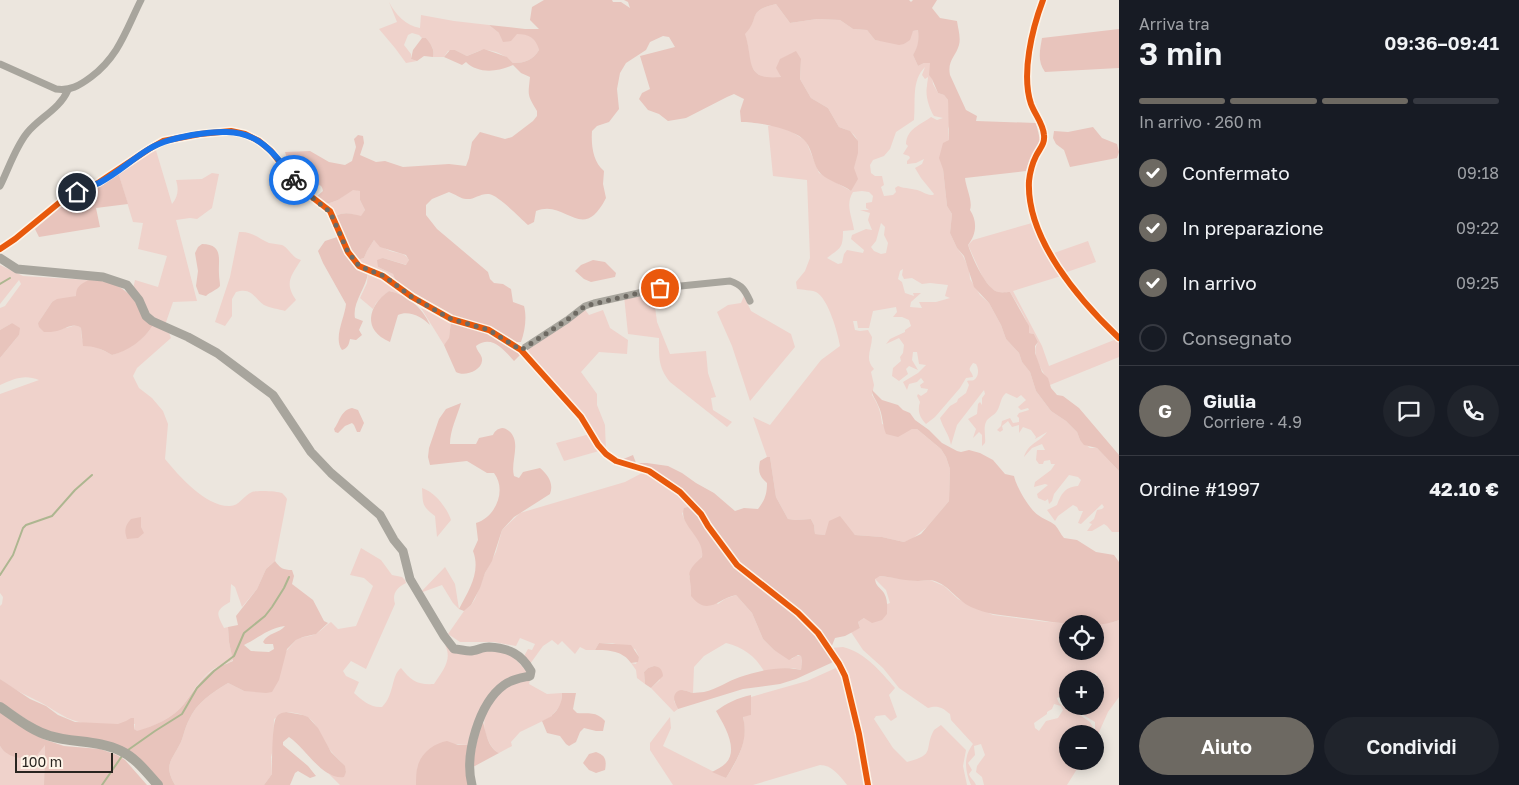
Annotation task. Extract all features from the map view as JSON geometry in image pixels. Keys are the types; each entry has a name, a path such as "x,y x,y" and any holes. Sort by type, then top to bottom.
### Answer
{"main road":[{"path":"0,707 42,734 74,741 98,743 122,751 137,762 158,785"}],"street":[{"path":"0,64 56,89 68,90 82,84 105,67 118,48 141,0"},
{"path":"1043,0 1033,33 1028,66 1031,104 1042,125 1044,134 1044,144 1030,169 1030,197 1033,212 1048,250 1059,268 1085,303 1119,338"},
{"path":"0,186 13,157 28,132 57,107 68,90"},
{"path":"0,249 15,239 64,198 98,183 149,149 163,142 200,134 231,131 245,134 259,141 271,152 299,187 330,212 348,252 359,266 384,276 412,297 444,316 460,323 489,330 521,350 581,417 598,446 606,454 616,461 649,471 680,492 701,514 737,565 798,612 818,633 845,676 859,734 868,785"},
{"path":"0,258 17,269 102,277 127,285 138,300 146,316 152,321 188,337 217,353 273,394 311,452 331,473 380,515 394,540 403,551 410,579 444,636 454,649 470,651 488,647 516,653 531,671 530,676 518,678 506,684 491,697 483,710 478,720 470,756 469,775 472,785"},
{"path":"521,350 585,306 621,296 660,288 730,281 744,289 750,301"}],"shaded area":[{"path":"544,0 612,0 613,2 621,2 630,8 628,2 624,0 909,0 911,2 913,0 937,0 932,8 940,18 957,21 960,42 949,70 966,110 977,116 976,121 1036,123 1041,144 1031,157 1026,171 965,178 970,199 970,210 975,224 973,237 968,245 980,272 993,290 1010,292 1029,326 1029,333 1034,334 1038,342 1035,346 1035,353 1042,372 1048,378 1051,388 1057,395 1063,396 1079,408 1119,455 1119,471 1097,448 1084,445 1077,432 1066,421 1051,411 1036,391 1030,372 1022,362 1019,353 1006,339 989,303 974,287 964,256 957,248 950,233 952,214 947,206 943,169 939,158 943,143 949,140 948,100 944,95 938,93 929,75 930,63 918,66 913,55 918,44 918,30 913,31 910,40 899,45 875,40 867,30 853,29 840,20 817,19 790,23 776,4 757,12 750,28 745,34 752,66 755,72 761,75 781,77 776,68 780,59 796,51 801,59 800,79 811,98 828,108 839,127 850,131 858,141 858,153 854,168 858,179 851,191 828,179 818,171 806,142 801,137 775,127 741,122 740,111 744,99 734,94 686,118 668,121 659,114 648,110 639,99 642,93 650,89 640,56 675,47 669,37 663,36 650,42 646,50 626,63 620,73 617,89 619,109 609,122 597,126 592,131 592,142 597,163 604,171 603,184 606,198 597,212 589,218 581,219 556,210 547,209 536,211 534,222 528,225 493,195 489,194 466,199 449,192 432,199 426,205 426,215 437,229 488,272 490,279 494,283 503,284 511,289 513,302 524,306 525,324 521,342 515,342 489,328 461,321 396,282 393,274 378,267 377,260 383,258 406,265 409,260 406,255 380,247 374,240 364,258 357,260 348,245 336,216 345,213 361,216 365,210 360,200 360,191 353,190 338,200 327,204 316,197 323,191 320,185 314,183 304,189 286,166 288,162 285,152 310,151 329,162 345,165 352,161 356,147 354,139 358,135 363,136 364,143 360,155 376,162 385,161 403,167 449,164 466,166 472,142 480,132 505,139 512,137 533,121 537,116 537,111 529,95 530,77 521,73 513,65 488,71 476,69 466,62 462,65 444,57 450,50 455,50 467,56 484,49 507,57 513,63 528,60 539,50 534,40 528,36 517,34 511,41 503,42 499,33 489,25 539,29 530,20 532,7"},
{"path":"389,2 402,19 415,27 420,28 421,15 489,25 499,33 531,36 538,44 539,50 531,59 517,63 513,63 501,54 487,50 467,56 455,50 448,51 444,57 433,57 433,49 426,38 412,33 408,35 404,45 411,54 411,59 417,61 406,63 379,29 397,22"},
{"path":"776,4 790,23 817,19 840,20 853,29 867,30 875,40 904,44 913,31 918,30 918,44 913,55 918,66 930,63 933,84 938,93 944,95 948,100 949,140 943,169 947,206 952,214 950,233 969,269 970,279 980,295 989,303 1006,339 1019,353 1022,362 1030,372 1036,391 1051,411 1066,421 1077,432 1080,440 1090,448 1097,448 1119,471 1119,532 1112,532 1104,524 1092,531 1087,531 1092,524 1089,523 1094,519 1097,510 1104,507 1102,504 1081,524 1078,523 1083,511 1079,511 1073,505 1058,516 1055,521 1047,510 1057,505 1066,490 1078,486 1081,480 1078,477 1069,475 1054,494 1049,504 1048,499 1045,501 1038,498 1037,494 1048,485 1034,487 1035,482 1051,470 1055,464 1051,464 1050,460 1039,464 1036,460 1037,450 1045,450 1042,444 1032,448 1024,457 1031,445 1047,432 1035,439 1036,437 1031,430 1023,427 1019,433 1019,425 1012,427 1008,421 1002,426 1003,430 1000,432 997,430 1001,426 1002,421 1010,418 1013,423 1019,422 1017,416 1019,413 1029,410 1028,408 1021,410 1018,407 1026,400 1021,395 1017,398 1006,393 1004,395 997,411 986,422 985,443 982,446 982,435 979,432 973,438 976,429 968,419 977,414 980,402 982,405 982,398 985,394 984,390 957,425 951,445 940,418 950,406 966,393 969,385 967,381 974,380 977,377 978,370 976,364 973,363 970,368 973,377 966,378 960,388 935,417 926,424 920,414 920,402 917,396 918,394 921,396 928,389 921,388 920,385 924,382 921,378 917,382 909,384 907,390 903,382 918,373 926,365 919,364 917,352 913,352 912,360 918,370 909,366 906,369 908,374 899,381 892,376 893,368 901,361 900,357 903,353 904,345 899,338 886,344 890,339 905,332 911,326 909,320 902,317 893,317 897,312 896,307 873,311 869,328 858,328 857,321 853,321 855,330 868,330 872,337 869,361 874,369 871,372 874,385 872,395 879,408 882,424 905,432 917,429 941,449 950,469 949,501 927,527 912,539 904,542 882,537 855,535 845,524 825,535 815,534 811,519 788,519 776,497 770,457 767,457 753,417 770,425 821,360 840,346 832,316 825,301 814,291 797,289 796,282 805,271 810,258 807,180 773,176 768,126 778,126 806,141 819,173 851,191 858,142 853,134 839,127 828,108 811,98 800,79 801,59 780,77 765,78 754,70 744,34 757,12","holes":["925,67 922,75 925,79 928,77 927,93 932,113 934,116 943,118 937,120 931,117 915,128 909,134 906,144 908,146 903,154 910,158 907,164 916,163 924,159 922,164 915,168 934,194 929,195 898,186 895,188 896,192 893,195 884,196 881,187 884,185 882,176 875,176 871,173 870,165 873,160 884,156 890,149 896,132 914,120 916,85","853,192 869,192 873,196 872,202 866,203 866,208 869,210 860,210 870,213 868,220 872,230 866,229 852,235 851,239 864,250 863,253 847,250 842,263 838,264 827,258 840,247 843,231 854,230 849,206","881,223 885,227 884,235 888,243 886,253 881,254 874,251 871,247 876,241","903,269 902,275 904,279 912,278 922,284 948,285 945,296 950,298 936,302 919,302 922,308 910,307 911,302 921,293 913,293 914,296 905,293 902,282 898,279 900,271"]},
{"path":"1119,29 1119,68 1045,72 1042,68 1040,55 1042,38"},
{"path":"422,38 426,38 431,45 433,57 424,56 417,61 411,59 413,50"},
{"path":"1093,127 1102,138 1117,144 1119,152 1117,158 1070,167 1064,150 1056,144 1053,138 1054,131 1068,132"},
{"path":"155,147 172,204 176,199 177,193 176,180 202,179 212,173 219,174 212,208 197,219 176,220 197,301 173,302 165,325 153,318 133,289 135,280 158,287 167,256 138,249 143,223 133,222 118,172"},
{"path":"118,172 128,204 96,208 100,227 39,237 35,229 55,212 52,209"},
{"path":"353,189 360,191 360,200 365,210 361,217 345,213 336,216 327,204 338,200"},
{"path":"1032,223 1061,276 1013,291 1042,346 1049,366 1119,338 1119,357 1050,385 1035,353 1038,342 1034,334 1029,333 1025,318 1019,307 1010,292 999,293 992,289 983,278 968,245 973,240"},
{"path":"239,232 255,235 269,243 282,245 301,260 290,280 290,289 296,300 285,311 264,305 249,292 236,292 232,299 232,316 225,326 215,322 230,277"},
{"path":"337,237 368,273 355,307 355,318 363,321 359,330 362,335 356,340 350,339 348,346 342,350 339,334 346,304 318,251 325,241"},
{"path":"374,240 386,249 405,255 409,260 407,265 383,258 378,267 393,274 396,282 362,265 357,260 364,258"},
{"path":"1088,241 1096,262 1064,273 1051,254"},
{"path":"202,244 214,247 219,258 220,286 206,296 199,294 196,286 198,271 195,253"},
{"path":"593,260 605,262 616,273 615,277 591,282 575,271 581,265"},
{"path":"0,265 23,276 89,280 77,296 52,302 38,323 59,328 79,327 81,328 82,340 112,355 135,344 153,325 169,333 171,338 137,368 133,376 139,388 152,398 163,411 168,424 165,459 194,489 221,505 233,506 252,492 258,491 280,492 287,499 275,561 266,569 257,589 242,607 235,587 231,584 230,602 219,610 218,613 224,628 228,627 233,660 208,674 180,709 156,724 137,732 134,729 135,724 132,723 102,725 72,720 0,679 0,606 3,597 0,593 0,394 39,380 24,377 0,385 0,358 19,335 12,323 0,330 0,308 5,306 21,284 19,280 0,304"},
{"path":"368,273 376,276 404,295 389,291 376,303 373,309 360,298 367,283"},
{"path":"89,280 102,281 120,288 134,299 153,325 135,344 124,351 112,355 98,348 83,346 81,328 78,326 48,332 44,332 39,327 38,323 52,302 57,299 76,296 79,286"},
{"path":"389,291 402,295 419,307 430,325 415,315 402,314 398,315 390,342 381,337 375,331 371,318 376,304"},
{"path":"653,291 657,322 670,354 706,351 708,373 716,397 711,398 713,410 732,422 727,427 666,377 659,356 659,338 628,334 624,296"},
{"path":"744,296 751,311 791,334 795,347 750,401 732,346 717,312 728,305 741,303"},
{"path":"421,308 451,321 449,339 444,345"},
{"path":"584,308 589,315 603,310 610,328 628,340 627,354 599,352 581,372 597,394 597,405 605,425 606,452 529,355 528,347"},
{"path":"451,321 494,334 523,356 520,355 514,361 497,345 487,342 482,343 476,346 482,359 479,368 463,374 456,372 444,345 449,338"},
{"path":"12,323 20,328 19,335 0,358 0,330"},
{"path":"872,390 882,400 898,405 910,413 915,420 942,443 957,451 969,450 993,460 1005,474 1014,476 1020,491 1034,512 1055,525 1064,538 1077,540 1096,552 1114,555 1119,562 1119,620 1104,624 1104,615 1059,615 1059,623 993,614 971,607 936,581 918,581 880,576 875,579 885,596 887,614 882,620 872,623 864,618 858,622 860,628 845,636 835,638 831,648 793,605 738,563 720,542 688,497 678,488 656,473 621,460 633,455 636,463 668,466 714,493 735,511 744,508 758,509 760,506 765,497 767,483 760,474 760,461 770,457 776,497 788,519 811,519 815,534 825,535 829,521 840,516 855,535 882,537 904,542 921,534 949,501 950,469 941,449 917,429 912,429 898,437 886,434 881,412"},
{"path":"461,403 452,429 450,444 476,444 479,438 493,435 495,431 505,428 515,441 514,476 519,478 523,472 540,468 548,476 551,483 550,494 514,517 502,530 492,561 485,573 480,588 471,605 464,611 459,609 475,574 476,566 473,551 478,540 476,523 483,520 494,509 499,495 499,487 494,473 487,473 467,461 430,465 428,457 429,448 439,419 446,409"},
{"path":"352,408 358,410 364,423 360,432 357,432 352,423 345,426 338,433 335,432 334,429 343,413"},
{"path":"590,434 599,451 564,461 556,443"},
{"path":"644,472 678,494 692,508 682,513 699,540 703,551 700,561 689,576 692,585 718,604 736,595 752,613 763,639 774,650 792,659 796,656 801,656 801,670 793,668 764,671 748,653 726,643 704,656 694,667 693,693 683,690 674,701 678,709 674,712 651,688 660,680 654,666 644,672 645,684 637,678 636,670 631,663 636,664 639,657 635,649 612,643 599,643 595,650 586,650 580,647 575,654 562,641 558,645 552,640 543,646 530,664 523,658 528,649 532,650 535,644 520,638 516,646 494,642 460,642 448,634 475,599 496,552 502,530 520,513 625,482"},
{"path":"422,488 440,501 447,510 451,520 437,537 435,516 424,504"},
{"path":"688,507 698,514 719,545 808,626 834,661 796,679 780,684 743,689 678,709 674,697 680,690 693,693 704,692 740,677 762,671 778,668 801,670 802,660 801,656 798,655 789,660 774,650 763,639 752,613 736,595 708,606 697,602 691,596 689,575 692,567 702,557 702,550 683,514 684,508"},
{"path":"141,517 141,527 144,533 138,538 127,539 125,531 127,524 131,519"},
{"path":"361,548 381,560 392,575 402,577 406,583 396,592 394,597 395,604 366,669 351,661 343,671 346,676 359,682 354,693 363,701 370,705 382,707 401,668 415,681 423,684 434,684 447,661 448,656 445,645 453,650 480,650 511,654 527,672 501,684 492,692 478,713 468,745 451,744 418,765 416,785 340,785 329,774 341,777 346,772 345,768 330,750 314,724 305,716 286,712 274,719 271,757 272,774 264,785 175,785 171,778 170,763 192,714 206,698 228,683 244,691 251,691 296,640 319,632 331,622 338,629 356,626 373,586 364,578 350,575"},
{"path":"275,561 282,568 292,570 294,576 292,584 313,600 324,621 328,623 316,634 296,640 287,649 279,680 272,692 244,691 228,683 200,703 186,725 181,742 170,763 171,778 175,785 162,785 139,759 44,731 0,702 0,679 30,699 46,706 58,715 75,722 118,724 134,718 134,729 137,731 163,721 180,709 200,682 208,675 217,668 233,661 228,627 238,625 236,616 257,589 266,569","holes":["285,626 267,637 263,642 265,644 273,644 274,649 269,652 251,651 244,645 269,631"]},
{"path":"445,567 455,584 459,609 442,585 420,593"},
{"path":"880,576 917,581 930,580 944,586 958,599 993,615 1059,622 1059,660 1104,660 1104,623 1119,620 1119,697 1108,712 1102,725 1095,725 1095,722 1083,715 1104,715 1104,670 1059,670 1059,697 1057,698 1059,705 1054,704 1047,714 1034,723 1035,728 1039,731 1046,721 1058,718 1060,715 1080,715 1092,725 1059,725 1059,770 1076,770 1067,785 984,785 982,777 976,772 977,766 985,755 981,744 974,746 975,755 968,763 972,770 969,774 976,785 971,785 967,775 966,759 973,744 951,720 950,714 939,707 928,708 899,688 883,668 863,650 851,632 860,628 858,622 864,618 887,614 887,604 890,603 886,590 875,579"},
{"path":"599,643 631,645 639,657 638,662 631,663 624,656 615,652 595,650"},
{"path":"843,647 866,658 895,688 889,695 897,717 891,721 885,715 876,716 874,719 893,748 907,762 916,759 926,754 934,730 941,725 966,750 963,766 967,785 869,785 848,687 831,648"},
{"path":"654,666 660,669 663,676 651,688 645,684 644,672"},
{"path":"838,667 847,692 867,785 847,785 832,769 820,765 753,785 673,785 650,750 650,743 670,717 671,728 663,746 726,778 741,749 744,733 743,716 751,715 751,697 807,681"},
{"path":"530,680 529,684 547,694 562,693 561,705 553,716 520,732 511,742 512,746 499,753 490,743 484,728 488,706 502,690 513,684"},
{"path":"562,693 576,693 573,709 577,713 592,714 602,718 605,721 603,731 584,728 576,742 569,746 560,736 547,733 542,721 552,716 558,708 561,703"},
{"path":"751,695 751,715 743,717 745,734 741,749 726,778 712,772 726,763 731,751 729,737 716,711 732,701"},
{"path":"0,710 43,739 64,746 100,749 117,755 125,760 147,785 44,785 45,745 34,759 20,758 3,750 0,746"},
{"path":"286,712 308,717 318,728 331,752 345,766 346,772 344,777 336,777 321,769 289,737 283,742 283,745 308,766 316,776 310,778 298,771 295,773 290,785 264,785 272,774 272,745 276,718 281,713"},
{"path":"483,722 492,748 499,753 473,767 472,764 480,727"},
{"path":"447,741 458,745 468,745 469,785 416,785 417,767 420,760 434,746"},
{"path":"45,743 44,785 0,785 0,746 10,755 34,759"},
{"path":"596,752 605,758 606,763 605,770 596,773 589,770 583,763 589,754"}],"waterway":[{"path":"0,284 10,278"},
{"path":"0,575 13,555 23,528 26,525 52,516 75,490 92,475"},
{"path":"128,750 182,714 197,688 214,671 234,656 244,633 265,616 284,588 289,577"},
{"path":"102,785 122,756"}],"cycle path":[{"path":"1043,0 1029,52 1027,79 1031,104 1042,127 1044,138 1031,171 1029,181 1030,203 1036,225 1058,267 1088,306 1119,338"},
{"path":"0,249 65,198 98,183 163,141 200,134 231,131 245,134 259,141 271,151 299,187 330,211 348,252 359,266 383,276 412,297 451,319 489,330 521,350 581,417 598,445 606,454 616,461 649,471 680,492 701,514 737,565 798,613 818,633 845,676 859,734 868,785"}],"way so far":[{"path":"294,180 299,187 325,206 330,212 336,221 348,252 359,266 384,276 412,297 451,319 489,330 521,350 585,306 594,302 660,288"}],"route":[{"path":"77,192 114,174 149,149 163,142 200,134 231,131 245,134 259,141 271,152 294,180"}]}
